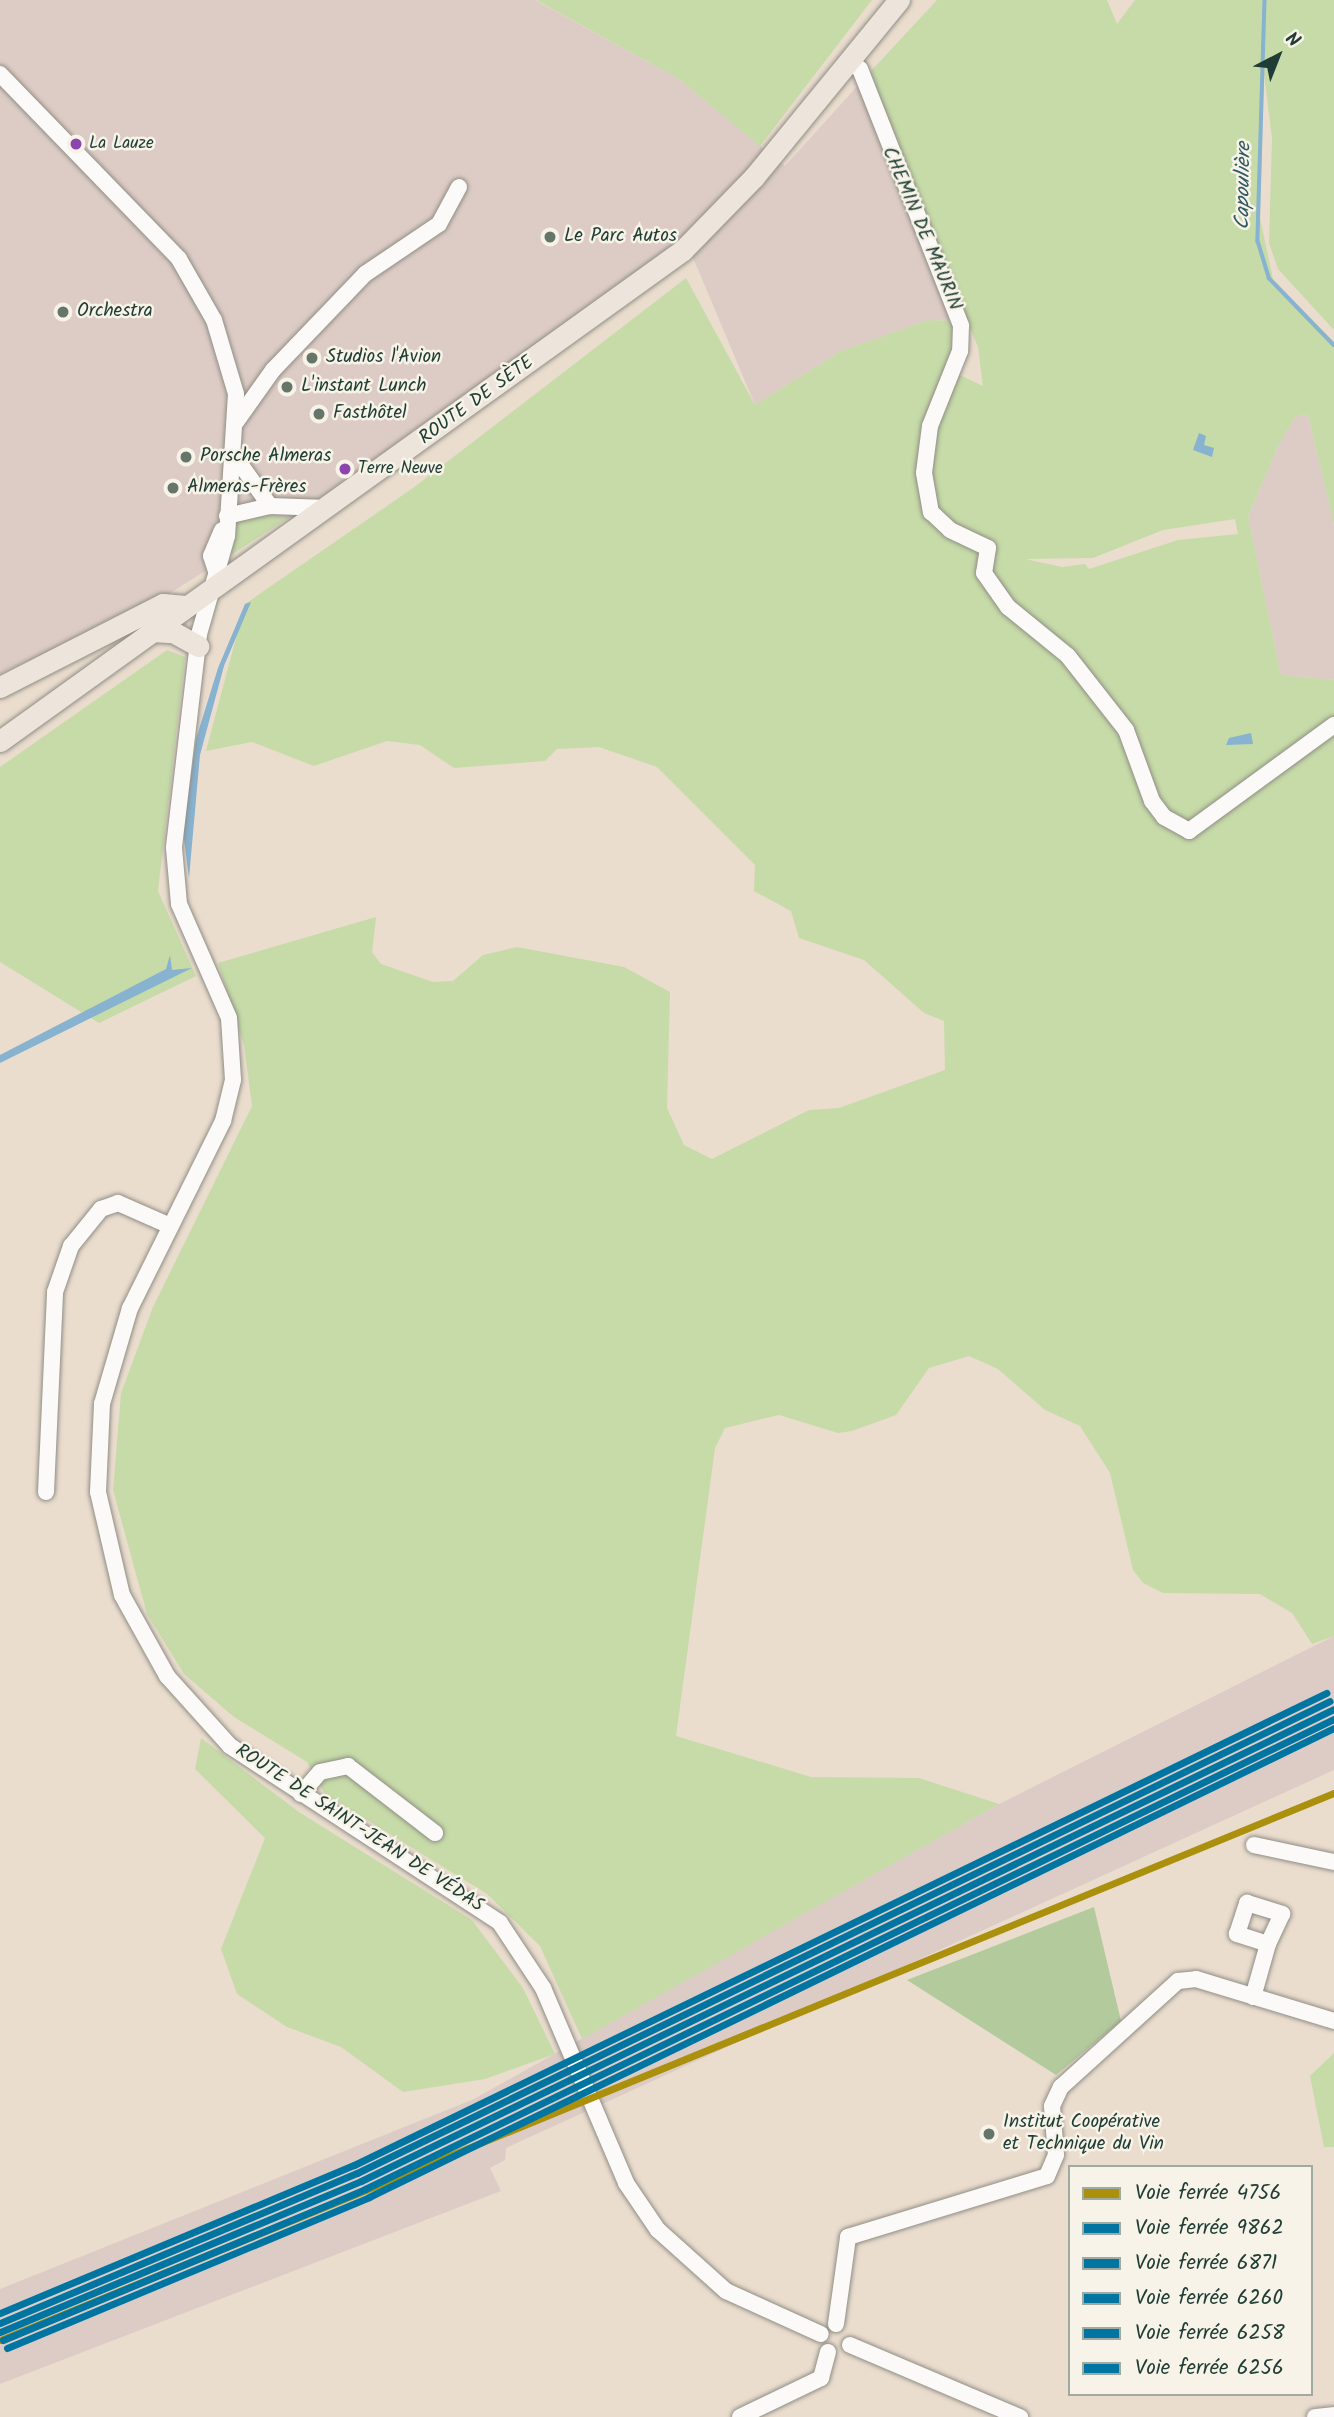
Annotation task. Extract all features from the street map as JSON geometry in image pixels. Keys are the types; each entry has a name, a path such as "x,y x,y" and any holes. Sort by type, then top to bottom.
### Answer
{"main road":[{"name":"ROUTE DE SÈTE","path":"0,741 186,606 214,579 329,508 683,250 754,177 899,0"},
{"path":"0,687 163,604 186,606"},
{"path":"151,631 173,632 198,646"}],"street":[{"name":"CHEMIN DE MAURIN","path":"850,61 860,69 961,326 960,351 930,426 925,497 950,530 988,548 984,573 1008,607 1068,656 1126,730 1152,801 1189,831 1334,725"},
{"path":"0,74 179,259 198,287 230,364 236,422 236,458 214,579 198,646"},
{"path":"236,422 273,370 365,274 439,224 459,187"},
{"path":"236,458 270,506"},
{"path":"225,523 270,506 329,508"},
{"name":"ROUTE DE SAINT-JEAN DE VÉDAS","path":"198,646 174,874 179,905 229,1018 233,1080 223,1121 130,1308 102,1404 97,1454 102,1527 122,1595 167,1676 230,1746 500,1923 532,1967 631,2192 679,2253 741,2300 821,2334"},
{"path":"46,1492 55,1292 71,1246 102,1209 118,1203 169,1225"},
{"path":"301,1794 320,1772 348,1766 435,1833"},
{"path":"1254,1845 1334,1862"},
{"path":"1253,1997 1268,1944"},
{"path":"740,2417 808,2387 821,2378 828,2352 821,2334 836,2324 848,2237 1047,2176 1056,2155 1052,2106 1061,2087 1178,1981 1196,1979 1334,2021"},
{"path":"836,2324 848,2331 850,2345"},
{"path":"828,2352 843,2352 850,2345"},
{"path":"850,2345 1020,2417"},
{"path":"1315,2417 1334,2415"}],"shaded area":[{"path":"0,0 535,0 679,79 785,166 871,71 885,132 954,321 928,320 841,351 755,405 686,241 555,348 172,592 0,674"},
{"path":"1308,414 1334,525 1334,680 1281,675 1248,517 1278,446 1295,417"},
{"path":"1334,1636 1334,1770 506,2148 505,2160 490,2168 501,2191 0,2384 0,2289 474,2099 999,1804"}],"green space":[{"path":"536,0 872,0 760,146 679,79"},
{"path":"937,0 1107,0 1117,24 1135,0 1334,0 1334,330 1278,269 1269,243 1272,138 1264,74 1260,218 1273,279 1334,342 1334,525 1308,414 1295,417 1278,446 1248,517 1281,675 1334,680 1334,720 1230,811 1334,727 1334,1636 1312,1644 1292,1613 1260,1594 1163,1593 1143,1583 1133,1570 1110,1473 1080,1426 1045,1410 998,1369 969,1356 929,1368 896,1415 852,1431 838,1433 779,1415 725,1428 715,1448 676,1736 811,1777 919,1778 999,1804 582,2039 540,1946 487,1894 325,1794 307,1762 234,1717 184,1674 147,1614 113,1490 121,1393 153,1307 252,1106 244,1045 218,963 376,917 372,952 381,964 433,982 453,981 483,955 517,947 624,967 670,992 667,1108 684,1145 712,1159 809,1110 839,1108 945,1070 944,1021 924,1013 864,960 799,938 791,911 754,891 755,865 657,767 599,747 557,749 545,761 454,768 420,745 387,741 314,766 252,742 206,751 245,604 413,488 686,278 755,405 841,351 928,320 954,321 951,371 983,386 978,347 885,132 871,71","holes":["951,377 935,439 932,481 928,440","1235,519 1238,534 1178,540 1089,569 1085,564 1062,567 1025,559 1093,558 1163,530"]},
{"path":"256,514 288,518 231,555 233,523"},
{"path":"167,650 185,657 158,891 196,976 99,1023 0,962 0,767"},
{"path":"201,1738 299,1812 472,1920 523,1988 555,2054 485,2079 403,2092 341,2047 287,2027 237,1994 221,1949 265,1838 195,1769"},
{"path":"1094,1907 1121,2021 1056,2075 907,1980"},
{"path":"1334,2053 1334,2147 1324,2147 1310,2076"}],"water":[{"path":"1199,433 1206,436 1204,445 1214,448 1212,457 1193,450"},
{"path":"251,602 224,666 200,755 189,878 183,832 196,739 218,668 245,604"},
{"path":"1251,733 1253,744 1226,745 1229,738"},
{"path":"170,955 172,970 192,968 0,1063 0,1055 166,969"}],"waterway":[{"name":"Capoulière","path":"1265,0 1258,241 1269,278 1334,345"}],"rail line":[{"name":"6256","path":"0,2313 354,2165 1326,1693"},
{"name":"6260","path":"0,2323 357,2173 1330,1701"},
{"name":"9862","path":"0,2332 361,2181 1334,1709"},
{"name":"6871","path":"3,2340 365,2189 1334,1719"},
{"name":"6258","path":"7,2348 369,2197 1334,1728"},
{"name":"4756","path":"0,2340 1334,1793"}],"place":[{"name":"La Lauze","path":"76,144"},
{"name":"Le Parc Autos","path":"550,237"},
{"name":"Orchestra","path":"63,312"},
{"name":"Studios l'Avion","path":"312,358"},
{"name":"L'instant Lunch","path":"287,387"},
{"name":"Fasthôtel","path":"319,414"},
{"name":"Porsche Almeras","path":"186,457"},
{"name":"Terre Neuve","path":"345,469"},
{"name":"Almeras-Frères","path":"173,488"},
{"name":"Institut Coopérative et Technique du Vin","path":"989,2134"}]}
